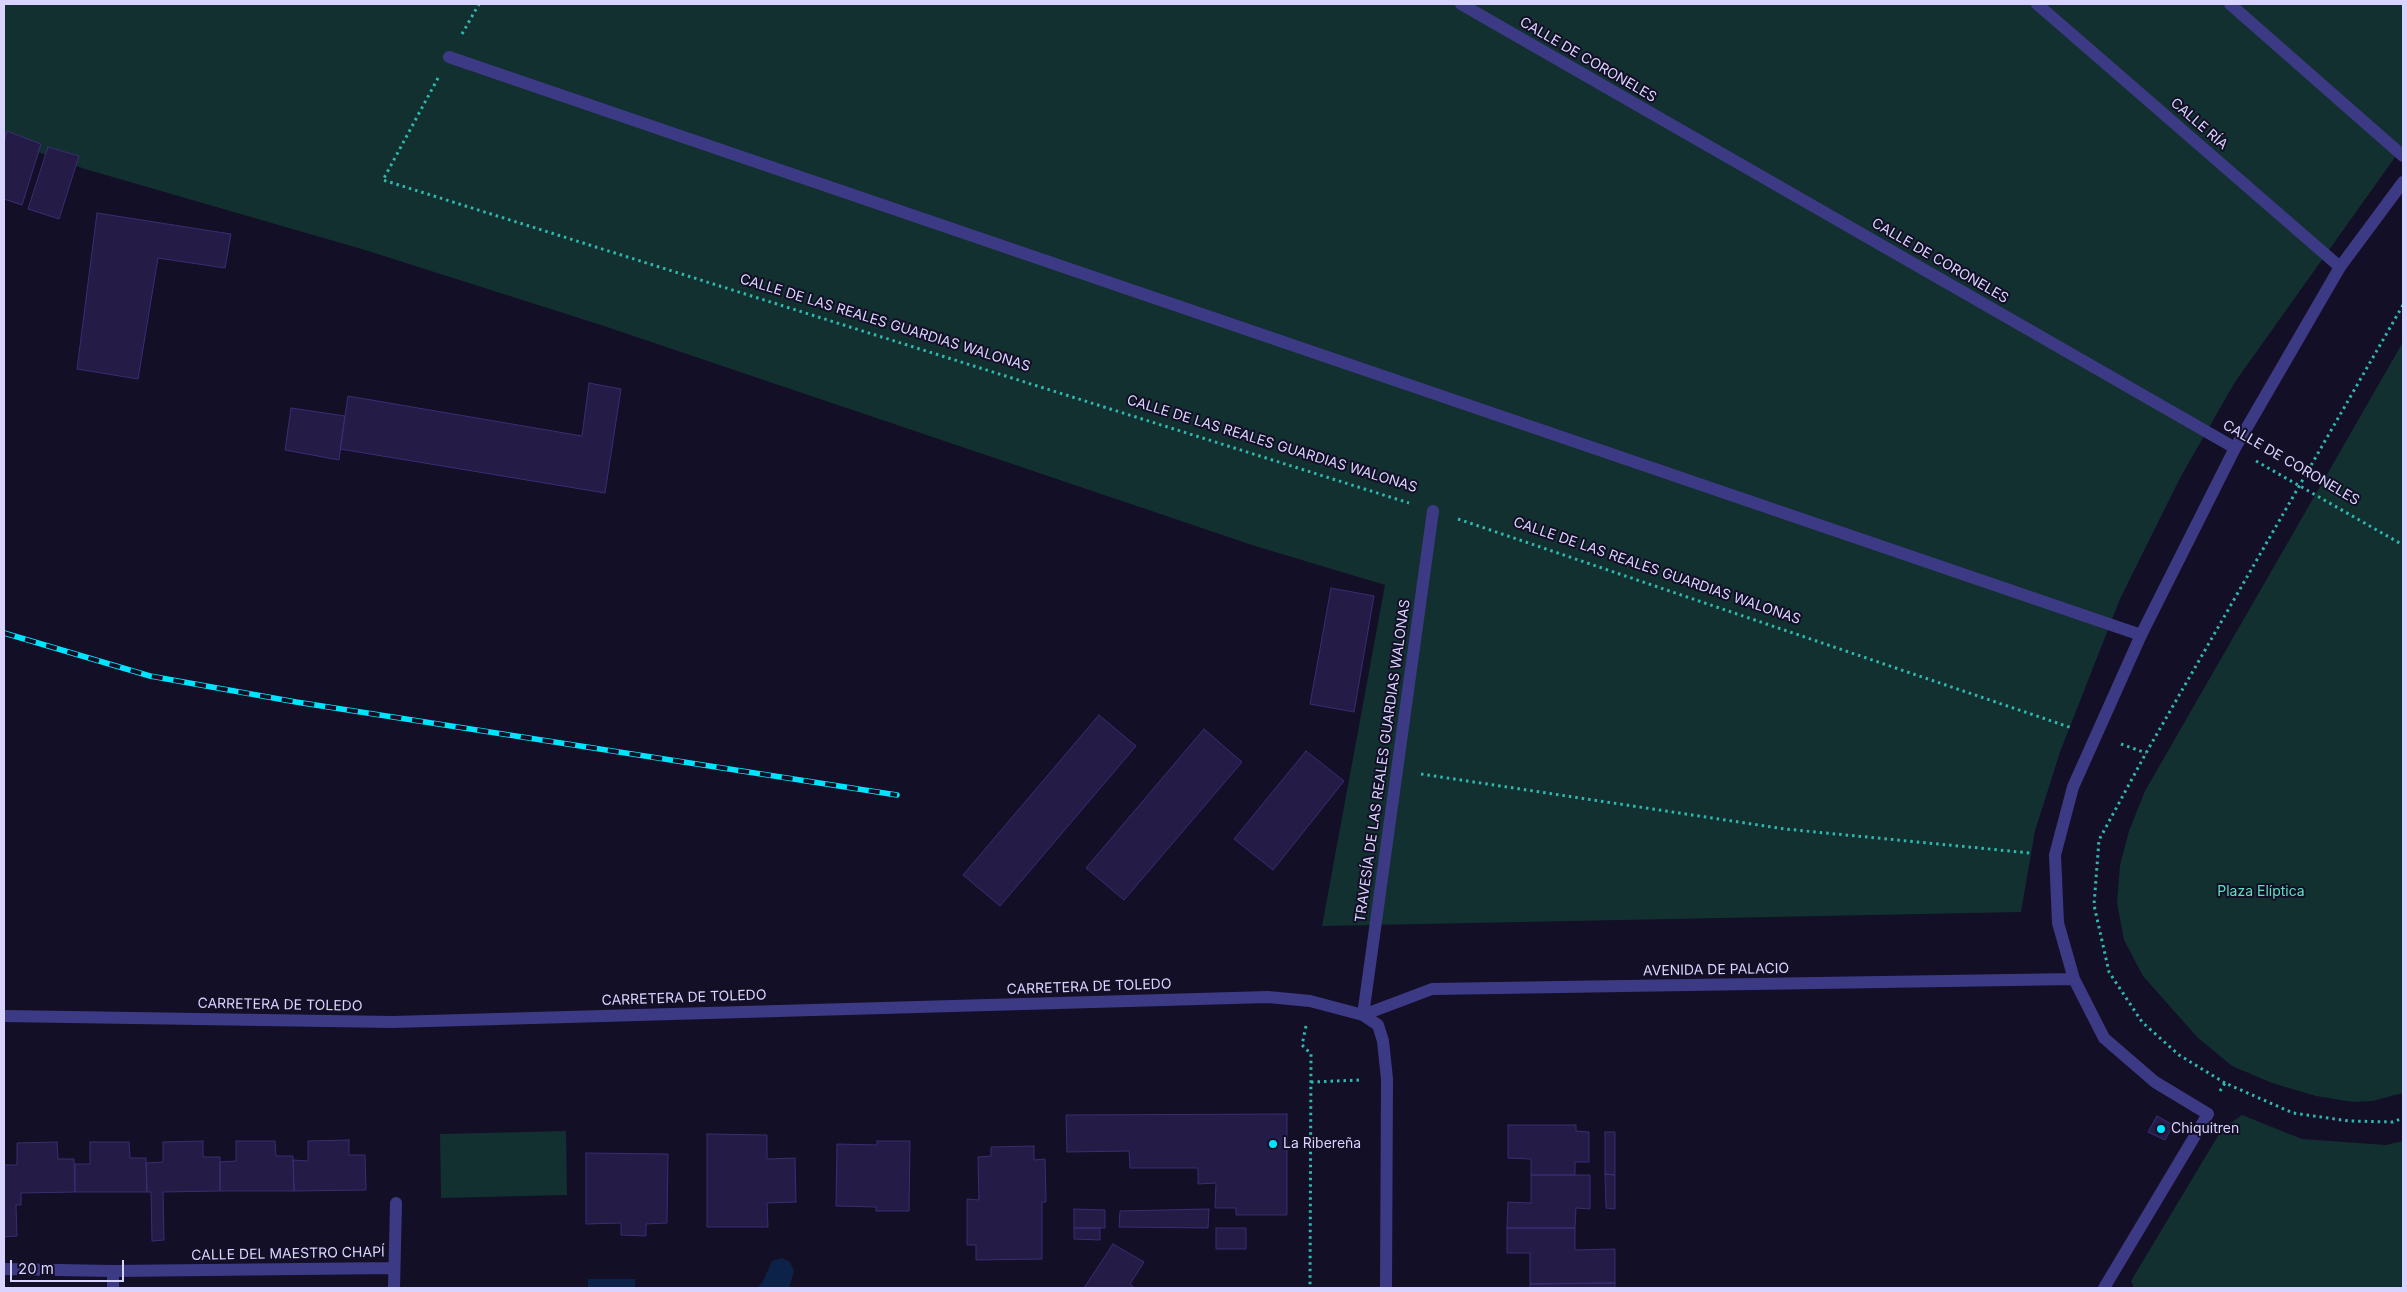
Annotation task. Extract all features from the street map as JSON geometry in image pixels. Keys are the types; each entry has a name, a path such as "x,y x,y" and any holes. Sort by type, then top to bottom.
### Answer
{"street":[{"name":"CALLE DE CORONELES","path":"1461,4 2235,448"},
{"name":"CALLE RÍA","path":"2037,4 2340,267"},
{"path":"2230,4 2403,156"},
{"path":"449,58 2140,635"},
{"path":"2104,1288 2208,1114 2155,1082 2104,1038 2074,979 2058,923 2055,855 2073,787 2140,635 2235,448 2340,267 2403,182"},
{"name":"TRAVESÍA DE LAS REALES GUARDIAS WALONAS","path":"1363,1015 1433,511"},
{"name":"AVENIDA DE PALACIO","path":"1363,1015 1432,989 2074,979"},
{"name":"CARRETERA DE TOLEDO","path":"4,1016 393,1022 1268,996 1310,1001 1363,1015"},
{"path":"1363,1015 1378,1025 1383,1041 1386,1079 1386,1288"},
{"path":"394,1288 396,1203"},
{"name":"CALLE DEL MAESTRO CHAPÍ","path":"4,1269 113,1271 393,1268"},
{"path":"113,1271 113,1288"}],"path":[{"path":"449,58 479,4"},
{"name":"CALLE DE LAS REALES GUARDIAS WALONAS","path":"449,58 383,180 1433,511 2146,753"},
{"path":"2403,305 2146,753 2099,840 2094,905 2109,972 2142,1022 2178,1055 2225,1083 2294,1114 2349,1121 2393,1122 2403,1118"},
{"name":"CALLE DE CORONELES","path":"2235,448 2403,545"},
{"path":"1397,770 1785,829 2055,855"},
{"path":"1310,1001 1302,1046 1311,1054 1312,1082 1310,1288"},
{"path":"1312,1082 1386,1079"},
{"path":"2208,1114 2225,1083"}],"green space":[{"path":"4,4 2403,4 2403,146 2235,382 2180,478 2120,599 2060,752 2035,831 2021,912 1322,926 1385,585 1255,546 601,325 365,250 85,169 4,140"},
{"name":"Plaza Elíptica","path":"2403,342 2403,1093 2372,1101 2353,1102 2316,1096 2272,1083 2232,1066 2197,1037 2143,976 2124,940 2117,903 2120,865 2129,831 2145,791"},
{"path":"2242,1115 2302,1139 2386,1145 2403,1141 2403,1288 2134,1288 2131,1281 2222,1129"},
{"path":"566,1131 567,1195 441,1198 440,1134"}],"water":[{"path":"782,1258 790,1262 794,1271 789,1288 757,1288 762,1283 772,1261"},
{"path":"588,1279 635,1279 635,1288 588,1288"}],"building":[{"path":"7,131 41,144 22,205 4,199 4,143"},
{"path":"48,147 79,156 59,219 28,209"},
{"path":"97,213 231,234 225,268 158,258 138,379 77,369"},
{"path":"589,383 621,389 605,493 340,449 348,396 582,436"},
{"path":"291,408 345,416 339,460 285,450"},
{"path":"1331,588 1374,596 1354,712 1310,704"},
{"path":"1099,715 1136,746 1000,906 963,875"},
{"path":"1204,729 1242,762 1124,900 1086,868"},
{"path":"1306,751 1344,781 1273,870 1234,839"},
{"path":"1287,1114 1287,1215 1236,1215 1236,1208 1215,1208 1216,1183 1198,1184 1198,1168 1130,1168 1129,1151 1067,1152 1066,1115"},
{"name":"Chiquitren","path":"2157,1116 2173,1125 2165,1140 2148,1132"},
{"path":"1508,1125 1576,1125 1576,1131 1589,1132 1589,1162 1575,1162 1575,1175 1531,1175 1531,1159 1508,1158"},
{"path":"1605,1132 1615,1132 1615,1175 1605,1174"},
{"path":"707,1134 767,1135 767,1159 795,1158 796,1202 767,1203 768,1227 707,1227"},
{"path":"349,1140 349,1155 365,1155 366,1190 294,1191 293,1160 308,1161 308,1141"},
{"path":"203,1141 203,1157 220,1157 220,1191 163,1192 164,1240 152,1241 151,1192 147,1192 146,1163 163,1162 163,1142"},
{"path":"236,1141 275,1141 276,1156 293,1156 294,1191 220,1191 220,1162 236,1161"},
{"path":"877,1141 910,1141 909,1211 876,1211 876,1207 836,1206 837,1144 877,1145"},
{"path":"57,1142 58,1159 74,1159 75,1192 21,1193 21,1205 16,1205 17,1236 4,1237 4,1165 17,1165 17,1143"},
{"path":"90,1142 129,1142 130,1158 146,1158 147,1192 75,1192 75,1164 90,1164"},
{"path":"1034,1146 1034,1160 1045,1159 1046,1202 1042,1202 1042,1259 976,1260 976,1245 967,1245 967,1199 979,1200 978,1157 991,1156 991,1147"},
{"path":"586,1153 668,1154 667,1223 646,1224 646,1236 621,1235 621,1223 586,1224"},
{"path":"1605,1174 1615,1175 1615,1209 1606,1208"},
{"path":"1531,1175 1590,1175 1590,1209 1576,1208 1575,1228 1507,1228 1508,1202 1531,1203"},
{"path":"1074,1209 1105,1210 1105,1228 1074,1228"},
{"path":"1209,1209 1208,1228 1119,1227 1120,1211"},
{"path":"1074,1228 1100,1228 1100,1240 1074,1239"},
{"path":"1216,1228 1246,1228 1246,1249 1216,1249"},
{"path":"1507,1228 1575,1228 1575,1250 1615,1249 1615,1283 1530,1284 1530,1253 1507,1253"},
{"path":"1113,1244 1144,1262 1130,1284 1135,1288 1084,1288"},
{"path":"1615,1283 1615,1288 1530,1288 1530,1284"}],"railway":[{"path":"4,633 150,676 296,702 897,795"}],"place":[{"name":"Chiquitren","path":"2161,1129"},
{"name":"La Ribereña","path":"1273,1144"}]}
